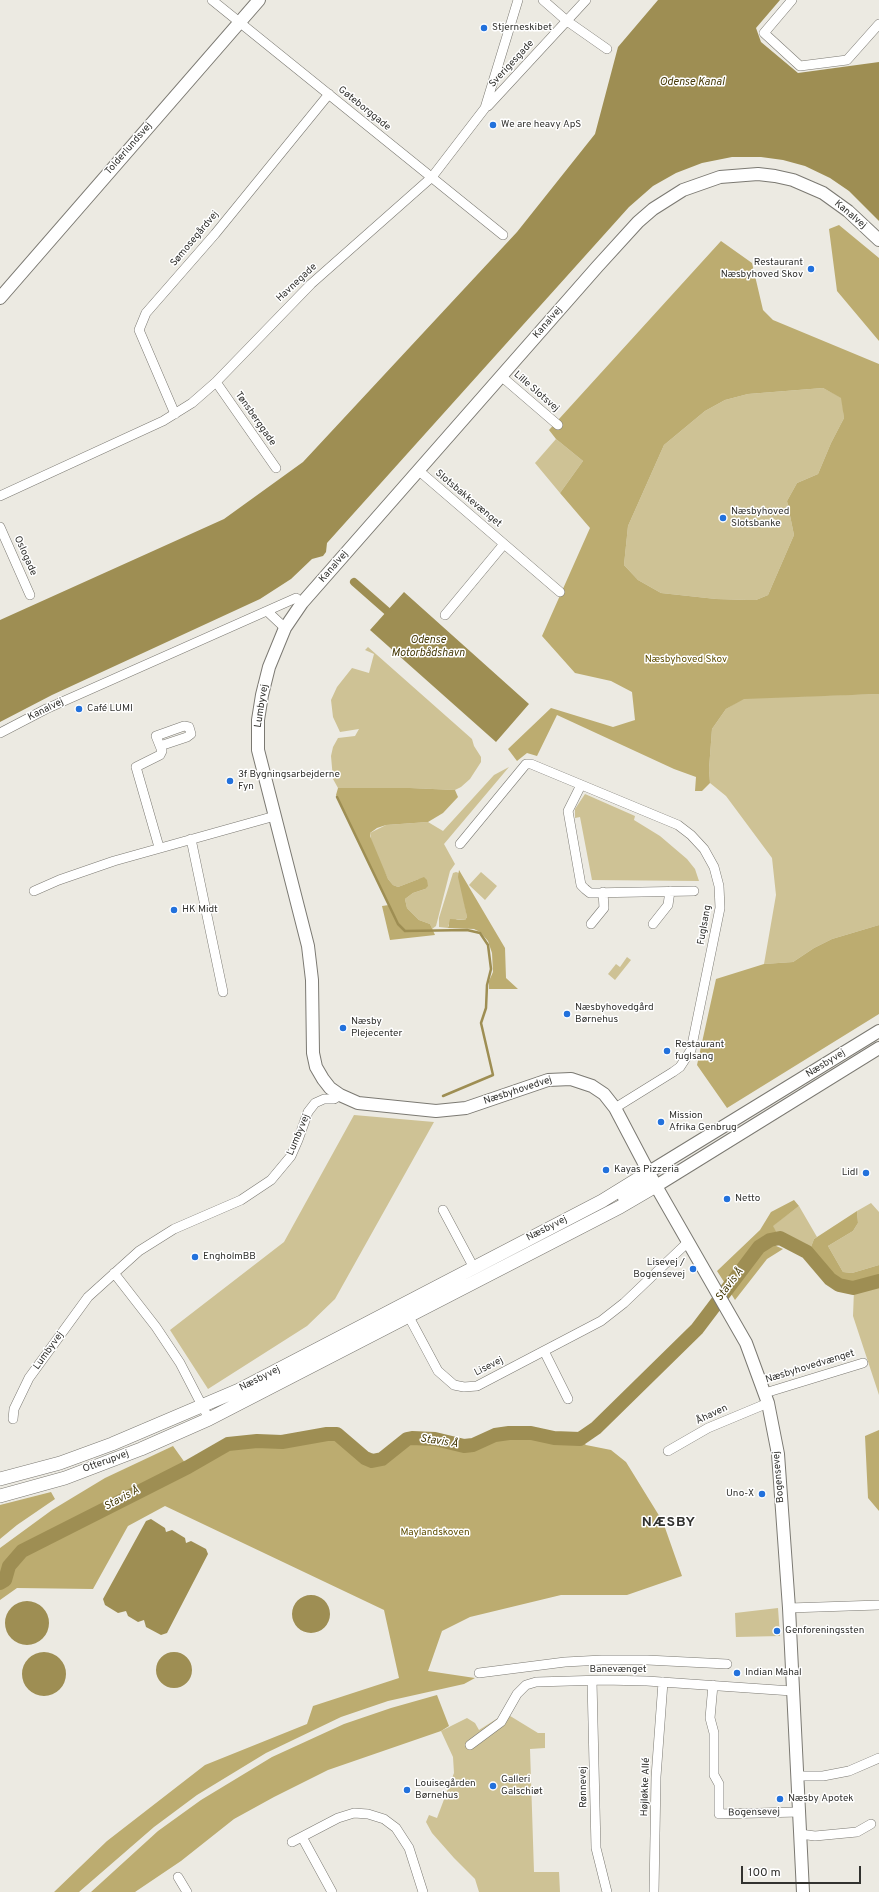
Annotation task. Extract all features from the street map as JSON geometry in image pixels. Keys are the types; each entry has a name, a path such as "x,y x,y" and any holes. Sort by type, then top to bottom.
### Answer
{"main road":[{"name":"Næsbyvej","path":"203,1406 239,1390 602,1201 649,1172"},
{"name":"Næsbyvej","path":"209,1418 594,1220 656,1186"},
{"name":"Otterupvej","path":"0,1481 68,1461 203,1406"},
{"name":"Otterupvej","path":"0,1496 65,1478 141,1449 209,1418"}],"street":[{"name":"Gøteborggade","path":"212,0 503,235"},
{"name":"Tolderlundsvej","path":"0,298 259,0"},
{"name":"Havnegade","path":"0,496 175,414 192,403 216,382 311,284 432,177 485,108 518,0"},
{"path":"543,0 567,21 607,49"},
{"name":"Sverigesgade","path":"485,108 586,0"},
{"path":"792,0 764,33 800,66 847,60 879,24"},
{"name":"Sømosegårdvej","path":"175,414 140,330 146,313 215,234 329,94"},
{"name":"Kanalvej","path":"0,733 46,709 268,612 296,598 302,603 638,222 667,199 699,183 720,177 740,174 758,174 793,180 812,187 838,203 879,240"},
{"name":"Lille Slotsvej","path":"501,376 558,425"},
{"name":"Tønsberggade","path":"216,382 276,468"},
{"name":"Slotsbakkevænget","path":"418,470 560,592"},
{"name":"Oslogade","path":"0,527 30,595"},
{"path":"445,615 504,544"},
{"name":"Lumbyvej","path":"13,1419 14,1409 29,1378 88,1298 139,1251 174,1229 241,1200 271,1180 291,1156 308,1112 315,1103 324,1099 334,1099 340,1095 330,1088 316,1067 313,1053 312,980 308,946 258,750 258,720 269,668 285,628 302,603"},
{"path":"268,612 285,628"},
{"path":"159,847 136,767 160,755 162,751 160,746"},
{"name":"Fuglsang","path":"460,844 526,764 531,764 678,825 687,831 704,849 714,867 719,886 720,908 691,1050 686,1059 673,1072 615,1108"},
{"path":"582,785 568,811 581,885 590,893 694,891"},
{"path":"34,891 65,878 159,847 275,816"},
{"path":"191,839 223,992"},
{"path":"653,924 668,905 670,891"},
{"path":"591,924 604,908 603,892"},
{"name":"Næsbyvej","path":"649,1172 879,1031"},
{"name":"Næsbyvej","path":"656,1186 879,1048"},
{"name":"Næsbyhovedvej","path":"340,1095 358,1103 448,1111 466,1108 548,1080 559,1078 581,1081 604,1094 615,1108 649,1172"},
{"path":"656,1186 659,1177 707,1146 719,1130"},
{"path":"594,1220 648,1183 649,1172"},
{"name":"Bogensevej","path":"649,1172 746,1344 766,1398 778,1454 789,1608 796,1776 803,1892"},
{"path":"443,1210 474,1268"},
{"name":"Lisevej","path":"408,1315 438,1372 454,1385 464,1387 477,1386 601,1321 624,1303 688,1242"},
{"path":"114,1273 156,1327 180,1363 209,1418"},
{"path":"544,1351 568,1399"},
{"name":"Næsbyhovedvænget","path":"766,1398 863,1363"},
{"name":"Åhaven","path":"668,1451 708,1428 766,1398"},
{"path":"789,1608 879,1605"},
{"name":"Banevænget","path":"479,1673 565,1662 602,1660 727,1664"},
{"name":"Rønnevej","path":"592,1681 596,1848 607,1892"},
{"name":"Banevænget","path":"470,1745 501,1722 517,1694 526,1685 536,1682 663,1682 792,1691"},
{"name":"Højløkke Allé","path":"654,1892 656,1777 663,1682"},
{"name":"Bogensevej","path":"713,1685 710,1718 714,1733 714,1775 719,1784 719,1814 798,1812"},
{"path":"796,1776 823,1776 849,1771 879,1758"},
{"path":"292,1842 338,1818 354,1814 368,1814 384,1819 396,1828 406,1842 424,1892"},
{"path":"800,1834 815,1836 857,1832 871,1824"},
{"path":"302,1837 332,1892"},
{"path":"178,1876 187,1892"}],"shaded area":[{"path":"823,388 842,398 844,418 831,443 818,474 797,483 787,501 794,535 768,595 756,600 747,600 716,599 661,593 638,580 624,565 628,526 664,445 705,411 725,400 748,394"},
{"path":"556,439 583,461 560,493 535,463"},
{"path":"368,647 472,739 474,746 481,757 481,762 470,779 461,787 455,790 410,788 338,788 333,779 331,756 333,747 338,738 355,736 359,729 340,732 333,717 331,700 337,687 352,668 369,673 374,654 365,650"},
{"path":"879,694 879,925 832,939 814,948 793,962 764,964 776,895 772,858 726,796 710,783 709,769 712,729 726,709 744,698"},
{"path":"509,767 444,844 455,864 450,871 436,926 432,929 430,924 419,920 407,908 405,899 413,893 425,889 419,879 398,887 393,885 388,879 372,846 370,833 386,825 428,822 443,831 494,775"},
{"path":"585,794 635,816 634,820 660,836 687,859 695,869 699,881 592,880 580,817 575,818 575,809"},
{"path":"481,872 497,886 485,900 469,885"},
{"path":"453,873 459,873 467,917 465,920 457,919 448,925 448,928 439,927 439,918"},
{"path":"627,957 631,960 615,980 608,974 616,964 620,967"},
{"path":"354,1115 434,1122 335,1299 307,1326 208,1389 170,1330 284,1242"},
{"path":"871,1203 879,1212 879,1265 852,1273 843,1272 828,1246 853,1231 858,1223 857,1211"},
{"path":"799,1206 817,1237 814,1239 811,1247 792,1237 777,1233 772,1226"},
{"path":"879,1285 879,1395 853,1316 854,1290"},
{"path":"778,1608 780,1636 736,1637 735,1613"},
{"name":"Galleri Galschiøt","path":"502,1711 538,1733 545,1733 545,1748 530,1749 534,1872 559,1872 560,1892 479,1892 475,1879 432,1833 426,1822 429,1815 437,1818 454,1773 453,1757 441,1731 467,1718 475,1723 479,1730 498,1718"}],"green space":[{"path":"839,225 879,258 879,341 837,291 829,229"},
{"name":"Næsbyhoved Skov","path":"721,241 752,263 763,310 773,320 879,364 879,694 744,699 726,709 712,729 709,769 710,783 702,791 695,791 696,777 674,769 557,715 537,756 527,753 517,761 508,749 551,708 613,727 635,720 632,692 611,681 575,673 542,636 590,528 560,493 583,461 556,439 549,430","holes":["823,388 841,398 844,418 831,443 818,474 797,483 787,501 794,535 768,595 756,600 747,600 716,599 661,593 638,580 624,565 628,526 664,445 705,411 725,400 748,394"]},
{"path":"338,788 410,788 455,790 458,797 443,813 428,822 386,825 377,828 370,833 388,879 393,885 398,887 424,877 427,880 428,886 425,889 413,893 405,899 407,908 419,920 430,924 435,935 390,940 382,906 389,905 336,795"},
{"path":"459,870 505,948 506,978 518,989 489,989 489,981 493,972 492,953 488,941 480,932 474,929 448,928 450,919 465,920 467,917 458,877"},
{"path":"879,925 879,1014 727,1108 697,1065 716,979 764,964 793,962 814,948 832,939"},
{"path":"794,1200 799,1206 773,1226 777,1233 767,1235 761,1240 726,1285 717,1271 760,1230 771,1212"},
{"path":"857,1211 858,1223 853,1231 828,1246 843,1272 852,1273 879,1265 879,1276 860,1281 842,1283 832,1276 811,1247 814,1239"},
{"path":"774,1245 783,1249 767,1259 735,1300 730,1292 759,1252 765,1247"},
{"path":"879,1430 879,1511 868,1498 865,1436"},
{"name":"Maylandskoven","path":"509,1433 531,1433 554,1438 580,1439 586,1445 611,1450 626,1462 663,1522 682,1576 627,1595 561,1595 470,1617 442,1631 428,1671 475,1678 464,1684 388,1701 341,1717 266,1753 197,1795 154,1827 79,1892 54,1892 107,1841 205,1765 307,1724 313,1706 399,1678 384,1610 165,1506 128,1526 93,1589 17,1588 0,1600 0,1548 52,1510 105,1478 173,1446 188,1467 228,1444 257,1441 282,1442 327,1434 337,1434 365,1458 372,1461 382,1459 407,1439 435,1439 464,1446 473,1445 495,1435"},
{"path":"51,1492 55,1499 17,1525 0,1539 0,1505"},
{"path":"437,1695 449,1726 441,1731 328,1770 274,1797 234,1819 181,1861 135,1892 91,1892 158,1831 201,1800 272,1757 344,1724 391,1708"}],"water":[{"name":"Odense Kanal","path":"658,0 780,0 756,28 761,42 798,73 879,62 879,221 849,191 830,178 805,166 783,160 761,157 732,157 702,163 676,173 653,186 629,207 327,543 326,552 323,556 312,559 291,579 260,599 52,695 0,722 0,620 224,519 303,462 517,232 595,134 618,47"},
{"name":"Odense Motorbådshavn","path":"404,592 529,704 496,742 370,630"},
{"path":"151,1519 165,1528 166,1532 172,1530 185,1538 186,1543 191,1541 206,1549 208,1554 167,1633 161,1635 146,1627 144,1620 138,1622 128,1616 126,1611 118,1613 105,1605 103,1599 146,1521"},
{"path":"307,1595 315,1595 327,1604 330,1614 327,1624 321,1630 315,1633 307,1633 295,1624 292,1618 292,1610 301,1598"},
{"path":"27,1601 39,1605 45,1611 49,1623 45,1635 39,1641 27,1645 15,1641 9,1635 5,1623 9,1611 15,1605"},
{"path":"44,1652 56,1656 62,1662 66,1674 62,1686 56,1692 44,1696 32,1692 26,1686 22,1674 26,1662 32,1656"},
{"path":"178,1652 187,1657 191,1663 191,1677 187,1683 178,1688 170,1688 161,1683 157,1677 156,1666 161,1657 167,1653"}],"waterway":[{"path":"354,582 387,611"},
{"path":"337,797 398,924 405,931 467,930 480,933 488,945 491,969 487,985 486,1008 481,1023 493,1075 443,1096"},
{"name":"Stavis Å","path":"0,1583 5,1580 9,1566 22,1551 188,1467 228,1444 257,1441 282,1442 327,1434 337,1434 365,1458 372,1461 382,1459 407,1439 412,1438 435,1439 464,1446 473,1445 495,1435 509,1433 531,1433 554,1438 580,1439 596,1428 697,1329 759,1247 770,1240 780,1238 807,1252 830,1279 839,1285 853,1288 879,1281"}],"place":[{"name":"Stjerneskibet","path":"484,28"},
{"name":"We are heavy ApS","path":"493,125"},
{"name":"Restaurant Næsbyhoved Skov","path":"811,269"},
{"name":"Næsbyhoved Slotsbanke","path":"723,518"},
{"name":"Café LUMI","path":"79,709"},
{"name":"3f Bygningsarbejderne Fyn","path":"230,781"},
{"name":"HK Midt","path":"174,910"},
{"name":"Næsbyhovedgård Børnehus","path":"567,1014"},
{"name":"Næsby Plejecenter","path":"343,1028"},
{"name":"Restaurant fuglsang","path":"667,1051"},
{"name":"Mission Afrika Genbrug","path":"661,1122"},
{"name":"Kayas Pizzeria","path":"606,1170"},
{"name":"Lidl","path":"866,1173"},
{"name":"Netto","path":"727,1199"},
{"name":"EngholmBB","path":"195,1257"},
{"name":"Lisevej / Bogensevej","path":"693,1269"},
{"name":"Uno-X","path":"762,1494"},
{"name":"Genforeningssten","path":"777,1631"},
{"name":"Indian Mahal","path":"737,1673"},
{"name":"Galleri Galschiøt","path":"493,1786"},
{"name":"Louisegården Børnehus","path":"407,1790"},
{"name":"Næsby Apotek","path":"780,1799"}],"district":[{"name":"NÆSBY","path":"669,1523"}]}
